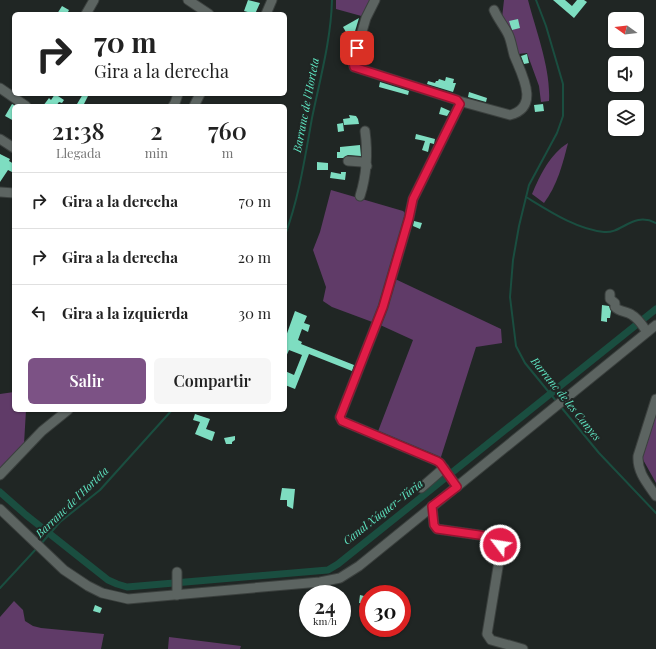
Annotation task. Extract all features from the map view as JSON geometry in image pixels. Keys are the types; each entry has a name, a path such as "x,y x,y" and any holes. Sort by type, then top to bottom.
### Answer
{"street":[{"path":"87,12 94,0"},
{"path":"188,0 207,12"},
{"path":"267,12 272,0"},
{"path":"375,0 366,18 353,62 354,67 459,101 510,115 516,113 525,104 527,95 526,87 509,35 494,10"},
{"path":"0,88 23,104"},
{"path":"457,487 445,469 437,461 342,421 340,417 383,307 409,218 413,199 459,108 459,101"},
{"path":"360,196 367,166 365,131"},
{"path":"0,139 12,147"},
{"path":"348,161 362,162 367,166"},
{"path":"0,192 12,193"},
{"path":"610,294 610,299 615,303 617,310 631,314 645,329"},
{"path":"0,509 64,570 88,586 102,593 128,599 177,592 320,582 340,578 359,566 554,408 645,329 656,325"},
{"path":"656,398 638,456 637,464 642,476 656,496"},
{"path":"0,474 42,431 66,412"},
{"path":"421,488 445,469"},
{"path":"432,506 434,525 437,529 493,537 499,541 500,549 487,634 491,640 523,649"},
{"path":"177,575 177,592"}],"shaded area":[{"path":"336,0 373,0 365,17 336,9"},
{"path":"504,0 528,0 539,37 548,76 549,89 549,101 541,102 539,86 527,53 518,54 529,83 530,97 523,112 510,117 509,113 521,107 524,98 523,86 515,50 502,18"},
{"path":"568,143 556,182 544,203 532,194 542,172 551,159"},
{"path":"331,190 403,211 408,216 375,323 332,307 323,301 326,287 313,250 320,232"},
{"path":"393,278 501,329 502,343 476,347 440,460 377,434 413,340 378,324"},
{"path":"12,392 12,412 26,412 24,444 0,468 0,394"},
{"path":"656,407 656,483 641,456"},
{"path":"14,601 23,610 25,621 33,626 104,634 101,649 0,649 0,617"},
{"path":"169,637 241,646 240,649 168,649"}],"building":[{"path":"248,0 260,3 256,12 244,11"},
{"path":"553,0 565,0 572,6 577,0 584,0 587,2 574,18"},
{"path":"62,6 69,10 68,12 58,12"},
{"path":"359,18 353,38 350,39 343,27"},
{"path":"518,19 520,28 512,30 509,21"},
{"path":"527,54 529,63 524,64 521,56"},
{"path":"446,77 454,79 453,83 456,83 453,92 427,84 428,81 435,83 439,79 445,81"},
{"path":"380,82 409,91 408,95 379,87"},
{"path":"469,92 487,98 486,102 468,97"},
{"path":"54,96 58,96 64,100 62,103 59,102 58,104 44,104 49,98 51,100"},
{"path":"82,96 88,96 84,104 77,104"},
{"path":"12,104 12,120 5,116"},
{"path":"543,104 544,111 535,112 534,105"},
{"path":"441,107 450,111 447,116 439,114"},
{"path":"349,115 356,116 359,124 344,125 343,119 350,118"},
{"path":"343,123 344,131 338,132 337,124"},
{"path":"416,134 435,139 434,144 430,143 428,152 422,150 425,141 415,139"},
{"path":"360,145 361,156 348,155 343,158 337,158 337,152 340,152 340,147"},
{"path":"0,154 10,159 9,161 12,163 12,172 8,170 0,182"},
{"path":"317,162 328,163 328,170 317,170"},
{"path":"331,172 341,174 341,172 346,172 345,180 330,178"},
{"path":"414,221 422,223 420,229 413,226"},
{"path":"602,305 609,306 611,311 610,318 607,318 607,322 601,321"},
{"path":"295,311 307,316 304,323 310,325 308,332 302,329 298,340 302,342 301,344 354,365 352,371 309,354 295,389 287,386 287,372 294,375 302,355 289,350 287,354 287,333"},
{"path":"195,414 210,419 206,429 215,432 212,441 195,434 200,422 193,420"},
{"path":"235,436 235,440 232,444 226,444 224,438"},
{"path":"282,488 295,489 293,509 287,506 287,500 280,500"},
{"path":"95,605 102,608 100,613 93,611"}],"waterway":[{"name":"Barranc de l'Horteta","path":"287,229 301,177 322,74 330,30 332,0"},
{"name":"Barranc de les Canyes","path":"536,0 546,26 563,84 563,116 557,133 529,185 519,226 513,260 510,297 516,346 525,363 557,402"},
{"path":"526,197 563,219 594,230 610,232 634,221 641,220 648,220 656,223"},
{"name":"Canal Xúquer-Túria","path":"0,492 26,515 108,580 127,587 328,570 338,564 656,309"},
{"name":"Barranc de les Canyes","path":"561,407 599,453 656,513"},
{"name":"Barranc de l'Horteta","path":"40,545 60,522 100,490 170,412"},
{"name":"Barranc de l'Horteta","path":"0,588 37,548"}],"route":[{"path":"357,48 352,66 357,69 388,77 457,100 460,104 413,199 409,218 383,307 340,417 342,421 440,463 457,487 432,506 434,525 437,529 493,537 499,541 500,545"}]}
